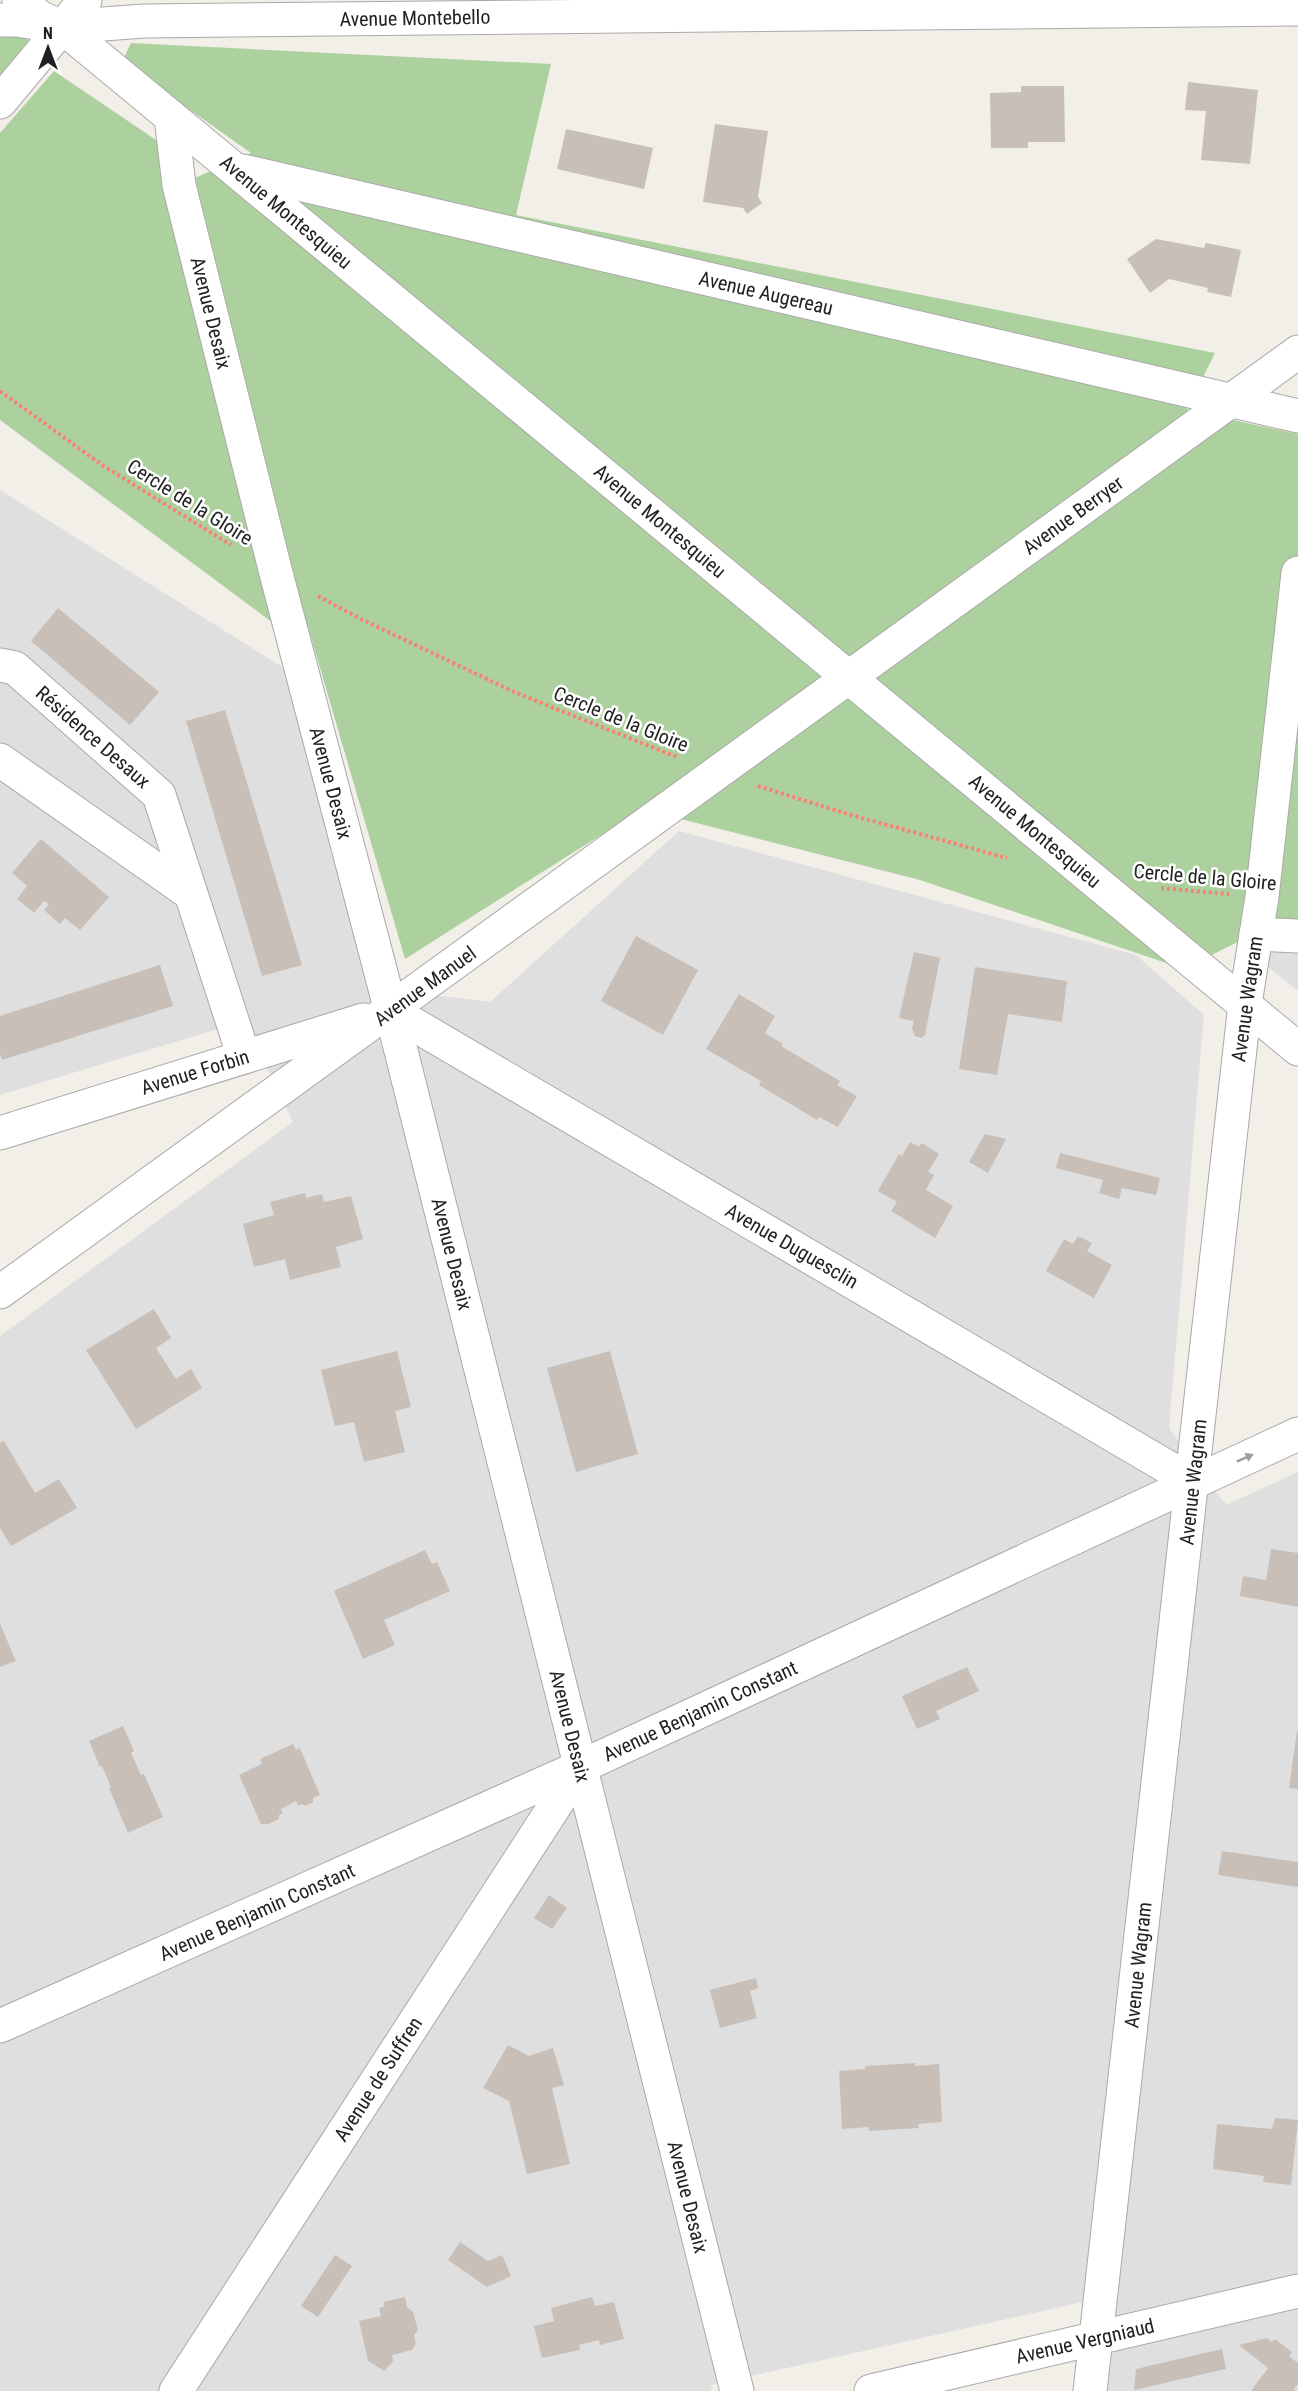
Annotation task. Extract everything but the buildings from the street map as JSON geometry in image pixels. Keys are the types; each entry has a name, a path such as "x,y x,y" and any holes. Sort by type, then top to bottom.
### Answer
{"street":[{"name":"Avenue Montesquieu","path":"19,0 41,18 62,27 1298,1049"},
{"path":"0,102 85,0"},
{"name":"Avenue Montebello","path":"0,20 62,27 144,21 444,9 1298,9"},
{"name":"Avenue Desaix","path":"171,117 179,185 276,573 391,1011 737,2391"},
{"name":"Avenue Augereau","path":"235,170 1298,416"},
{"name":"Avenue Berryer","path":"849,678 1298,352"},
{"name":"Avenue Wagram","path":"1090,2391 1245,1004 1262,897 1298,573"},
{"name":"Résidence Desaux","path":"0,665 15,668 159,795 243,1057"},
{"name":"Avenue Manuel","path":"0,1292 849,678"},
{"path":"0,760 191,894"},
{"path":"1256,934 1298,936"},
{"name":"Avenue Forbin","path":"0,1133 391,1011"},
{"name":"Avenue Duguesclin","path":"391,1011 1193,1482"},
{"name":"Avenue Benjamin Constant","path":"0,2026 580,1767 1298,1434"},
{"name":"Avenue de Suffren","path":"176,2391 580,1767"},
{"name":"Avenue Vergniaud","path":"872,2391 1298,2291"}],"path":[{"name":"Cercle de la Gloire","path":"0,391 102,465 276,573 361,619 513,692 716,773 851,815 1019,861"},
{"name":"Cercle de la Gloire","path":"1156,888 1262,897"}],"shaded area":[{"path":"0,490 303,680 385,989 490,1002 679,831 1136,955 1204,1015 1169,1428 1226,1505 1298,1472 1298,2391 1073,2391 1083,2302 711,2385 712,2391 0,2391 0,1336 293,1122 244,1021 0,1095"},
{"path":"1269,941 1298,942 1298,991 1255,957"}],"green space":[{"path":"0,15 31,43 0,77"},
{"path":"131,43 551,64 516,215 1215,353 1187,410 1298,434 1298,921 1281,920 1184,969 920,880 642,809 405,959 179,185 251,153 122,62"},
{"path":"54,71 162,144 273,623 0,420 0,133"}]}
